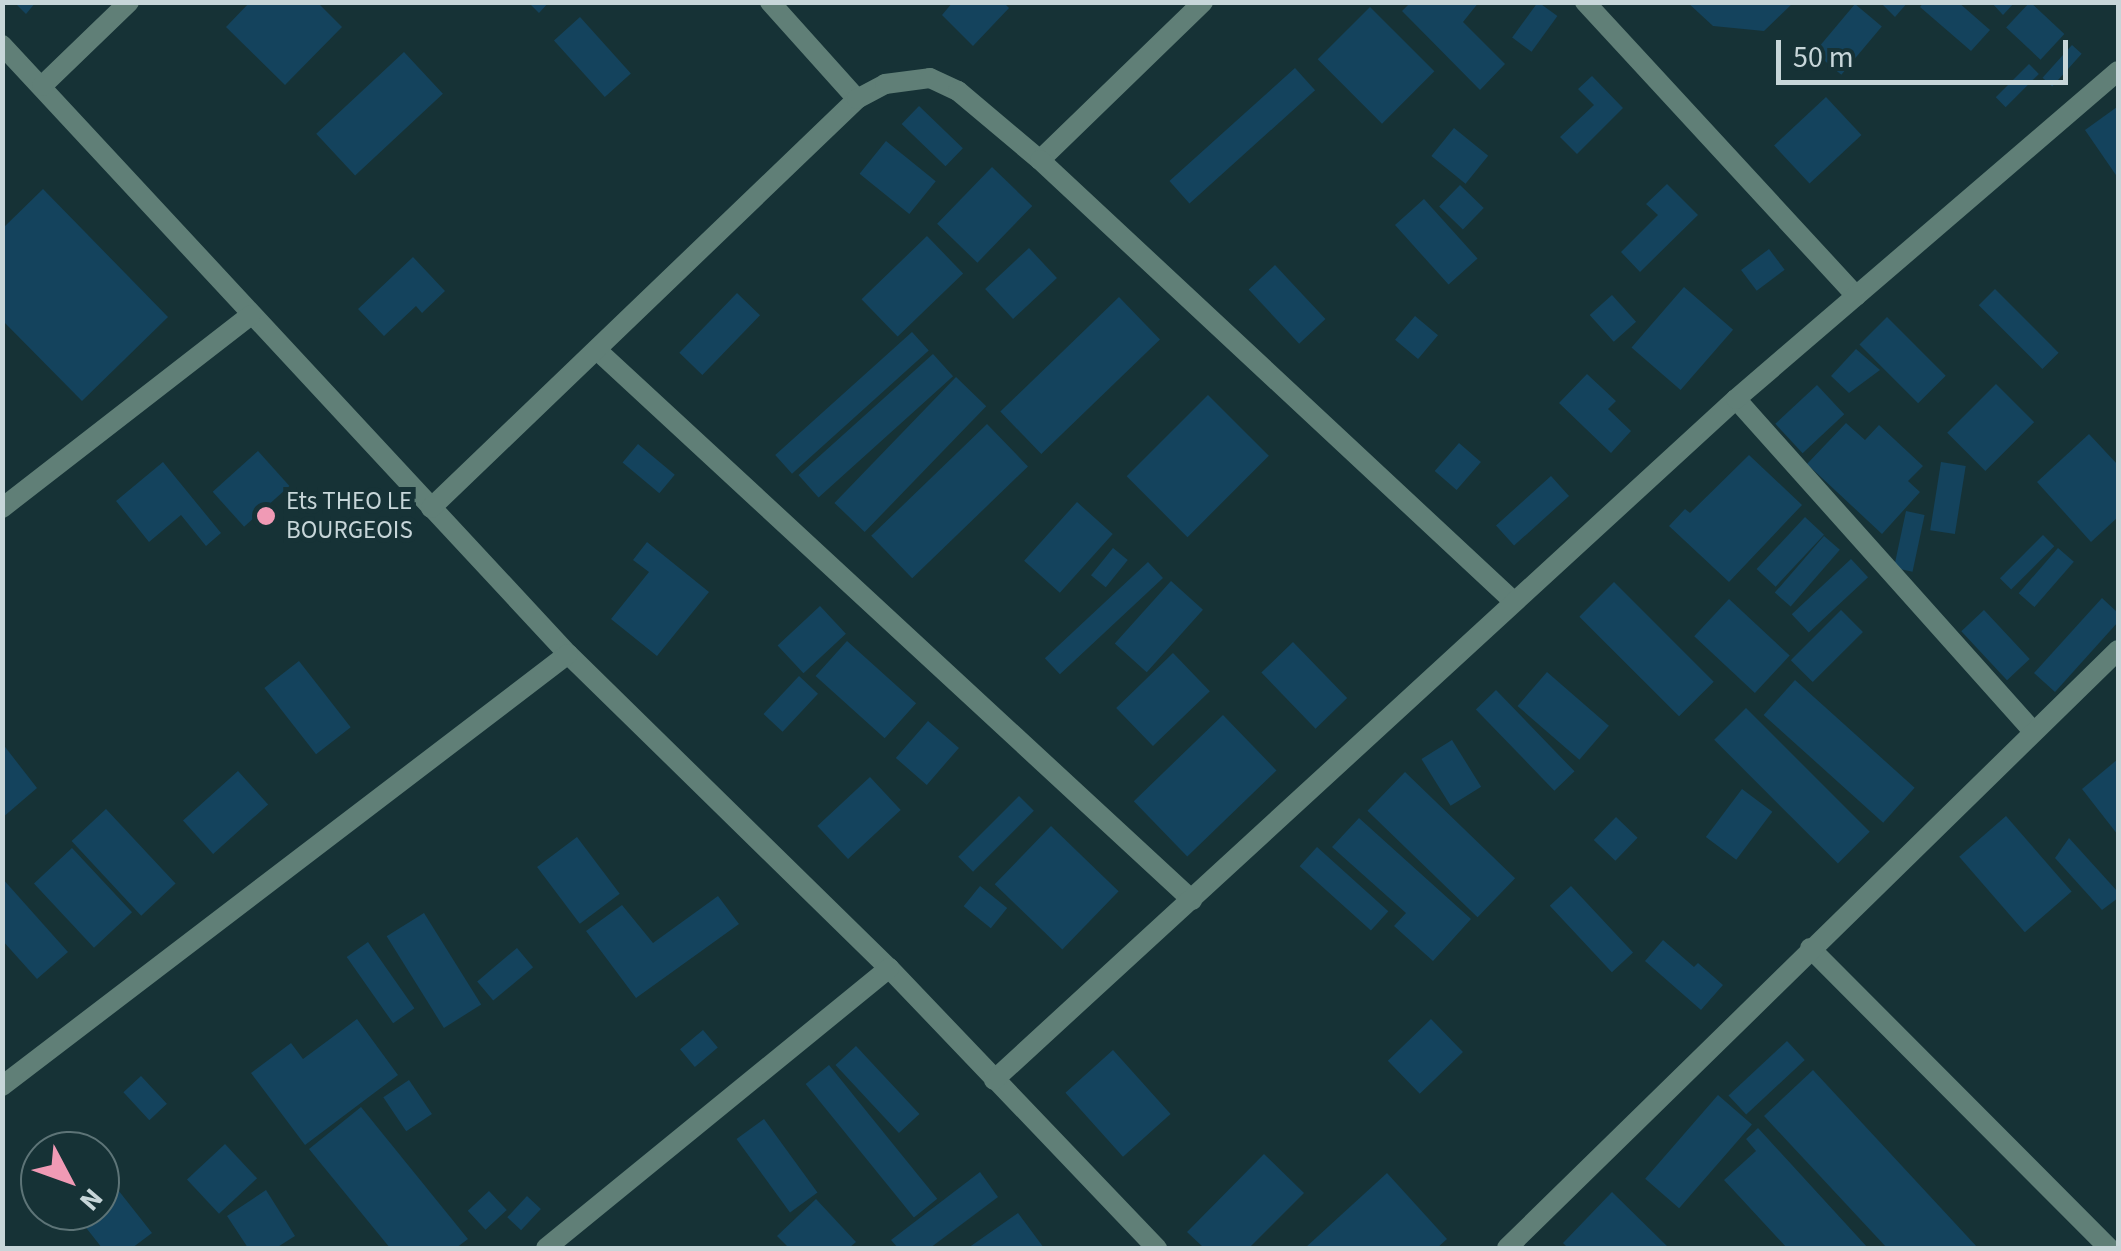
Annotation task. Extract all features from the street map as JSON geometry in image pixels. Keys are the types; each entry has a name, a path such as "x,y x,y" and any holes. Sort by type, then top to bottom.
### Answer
{"street":[{"path":"42,86 129,2"},
{"path":"770,2 858,99"},
{"path":"1040,160 1203,2"},
{"path":"1585,2 1856,296"},
{"path":"2,45 568,654 890,968 1158,1248"},
{"path":"994,1080 1736,400 2118,71"},
{"path":"431,508 858,99 885,84 930,78 958,91 1040,160 1514,601"},
{"path":"2,508 250,315"},
{"path":"598,352 1192,900"},
{"path":"1736,400 2032,730"},
{"path":"1514,1246 1810,948 2118,650"},
{"path":"2,1086 568,654"},
{"path":"1810,948 2109,1248"},
{"path":"546,1248 890,968"}],"building":[{"path":"14,2 36,2 26,14"},
{"path":"250,2 317,2 342,27 285,85 226,27"},
{"path":"528,2 549,2 539,13"},
{"path":"953,2 1003,2 1009,8 973,46 942,15"},
{"path":"1411,2 1479,2 1463,22 1505,64 1480,90 1402,11"},
{"path":"1538,2 1557,16 1532,52 1512,38"},
{"path":"1687,2 1794,2 1764,31 1713,26"},
{"path":"1880,2 1908,2 1895,17"},
{"path":"1924,2 1958,2 1990,30 1971,51 1920,7"},
{"path":"1991,2 2015,2 2003,15"},
{"path":"2030,2 2064,34 2041,60 2006,28"},
{"path":"1855,4 1882,26 1841,75 1815,52"},
{"path":"1370,7 1434,71 1382,124 1318,59"},
{"path":"580,17 631,73 605,97 554,40"},
{"path":"2072,45 2082,54 2052,86 2043,78"},
{"path":"404,52 443,94 355,176 316,134"},
{"path":"2029,64 2039,74 2006,107 1996,97"},
{"path":"1295,68 1315,90 1189,203 1169,181"},
{"path":"1592,76 1623,108 1577,154 1560,137 1594,105 1578,89"},
{"path":"1826,97 1861,135 1810,183 1774,145"},
{"path":"919,106 963,148 946,166 902,124"},
{"path":"2118,109 2118,178 2085,130"},
{"path":"1454,128 1488,156 1466,184 1431,156"},
{"path":"886,141 936,181 909,214 860,174"},
{"path":"992,167 1032,206 977,263 937,224"},
{"path":"1667,184 1698,215 1640,272 1621,252 1658,215 1646,204"},
{"path":"1460,185 1484,208 1463,230 1439,207"},
{"path":"43,189 168,317 82,401 2,320 2,229"},
{"path":"1424,199 1478,258 1449,285 1395,225"},
{"path":"927,236 963,273 898,337 862,299"},
{"path":"1029,248 1057,278 1013,319 985,289"},
{"path":"1769,249 1785,270 1757,291 1741,270"},
{"path":"413,257 445,291 422,313 416,306 384,336 358,309"},
{"path":"1275,265 1325,319 1299,344 1249,290"},
{"path":"1684,287 1733,330 1681,390 1632,347"},
{"path":"1995,289 2059,353 2042,369 1979,305"},
{"path":"737,293 760,315 702,375 679,353"},
{"path":"1612,295 1636,322 1614,342 1590,315"},
{"path":"1119,297 1160,339 1041,454 1000,412"},
{"path":"1415,316 1438,335 1418,359 1395,340"},
{"path":"1887,317 1946,376 1918,403 1859,345"},
{"path":"912,332 929,351 792,474 775,455"},
{"path":"1856,349 1880,370 1849,393 1831,376"},
{"path":"933,354 953,376 819,497 798,475"},
{"path":"1587,374 1616,401 1608,409 1631,431 1611,453 1559,403"},
{"path":"956,377 986,406 865,532 834,503"},
{"path":"1996,384 2034,422 1985,471 1947,433"},
{"path":"1817,385 1844,414 1803,453 1775,424"},
{"path":"1208,395 1269,456 1187,537 1127,476"},
{"path":"1846,423 1865,440 1879,425 1923,466 1908,481 1920,492 1882,534 1807,464"},
{"path":"987,424 1028,466 912,578 871,536"},
{"path":"2089,434 2118,465 2118,517 2091,542 2037,482"},
{"path":"1459,443 1481,462 1457,490 1435,471"},
{"path":"638,444 675,475 659,493 623,462"},
{"path":"258,451 289,486 244,527 213,492"},
{"path":"1749,455 1802,505 1729,582 1669,526 1685,509 1690,513"},
{"path":"163,462 221,533 206,546 181,515 149,542 116,501"},
{"path":"1941,462 1966,466 1955,534 1930,530"},
{"path":"1551,476 1569,496 1514,546 1496,526"},
{"path":"1077,502 1113,534 1060,593 1024,561"},
{"path":"1906,511 1925,515 1913,572 1894,568"},
{"path":"1805,517 1824,535 1776,587 1757,569"},
{"path":"2043,535 2054,546 2011,589 2000,578"},
{"path":"1824,536 1840,550 1791,606 1775,593"},
{"path":"647,542 709,592 657,656 611,619 649,572 633,560"},
{"path":"1113,548 1128,560 1106,587 1091,575"},
{"path":"2058,548 2074,562 2034,607 2019,593"},
{"path":"1851,559 1868,577 1809,633 1792,614"},
{"path":"1148,562 1163,578 1060,674 1045,658"},
{"path":"1171,581 1203,610 1147,672 1115,643"},
{"path":"1614,582 1714,682 1679,716 1579,617"},
{"path":"2102,598 2118,613 2118,622 2055,692 2034,673"},
{"path":"1729,599 1790,656 1755,693 1694,636"},
{"path":"820,606 846,634 803,673 778,646"},
{"path":"1841,610 1863,632 1813,682 1791,660"},
{"path":"1984,610 2030,659 2007,680 1961,631"},
{"path":"847,641 916,703 885,738 816,676"},
{"path":"1293,642 1347,698 1316,729 1261,673"},
{"path":"1173,653 1210,691 1153,746 1116,708"},
{"path":"299,661 351,727 316,754 264,688"},
{"path":"1547,672 1609,726 1579,760 1517,706"},
{"path":"799,676 818,694 783,732 764,714"},
{"path":"1795,680 1915,788 1883,823 1764,715"},
{"path":"1496,690 1574,771 1554,791 1476,709"},
{"path":"1746,708 1870,832 1838,864 1714,740"},
{"path":"1223,715 1276,770 1187,857 1134,801"},
{"path":"928,721 959,748 927,785 896,758"},
{"path":"1452,740 1481,787 1451,806 1421,759"},
{"path":"2,743 37,788 2,818"},
{"path":"2118,759 2118,835 2082,789"},
{"path":"238,771 268,804 213,854 183,821"},
{"path":"1405,772 1515,878 1478,917 1367,811"},
{"path":"870,777 901,810 848,859 817,826"},
{"path":"1742,789 1772,812 1736,860 1706,837"},
{"path":"1019,796 1034,811 973,872 958,857"},
{"path":"106,809 176,884 141,916 72,841"},
{"path":"2006,816 2072,891 2025,932 1959,857"},
{"path":"1616,817 1638,838 1615,861 1594,840"},
{"path":"1359,818 1471,919 1433,961 1394,926 1406,913 1332,847"},
{"path":"1051,826 1119,891 1062,950 995,884"},
{"path":"577,837 620,894 580,924 537,867"},
{"path":"2069,838 2118,892 2118,898 2102,910 2055,858"},
{"path":"1317,847 1388,911 1371,931 1300,866"},
{"path":"72,848 132,912 94,948 34,883"},
{"path":"2,878 68,952 37,979 2,940"},
{"path":"980,886 1007,908 991,928 964,906"},
{"path":"1571,886 1633,953 1612,972 1550,906"},
{"path":"718,896 739,924 636,998 586,931 622,905 653,943"},
{"path":"424,913 481,1005 444,1028 387,936"},
{"path":"1663,940 1723,985 1701,1010 1645,961"},
{"path":"368,942 414,1008 393,1023 347,957"},
{"path":"517,948 533,967 493,1001 477,981"},
{"path":"357,1019 398,1075 305,1145 251,1073 291,1043 303,1059"},
{"path":"1431,1019 1463,1052 1420,1094 1388,1061"},
{"path":"703,1030 718,1048 695,1067 680,1049"},
{"path":"1787,1041 1805,1060 1746,1115 1728,1096"},
{"path":"856,1046 919,1114 899,1133 836,1065"},
{"path":"1113,1050 1171,1114 1123,1157 1065,1093"},
{"path":"829,1065 937,1199 914,1218 806,1084"},
{"path":"1813,1070 1978,1248 1887,1248 1764,1116"},
{"path":"141,1076 167,1104 149,1120 123,1092"},
{"path":"409,1080 432,1114 406,1131 383,1097"},
{"path":"1718,1095 1752,1125 1679,1208 1645,1179"},
{"path":"361,1107 468,1239 456,1248 390,1248 309,1149"},
{"path":"764,1119 817,1193 790,1213 736,1139"},
{"path":"1758,1128 1868,1248 1787,1248 1724,1180 1756,1151 1746,1139"},
{"path":"225,1144 257,1178 219,1214 187,1179"},
{"path":"1264,1154 1304,1193 1249,1248 1204,1248 1187,1232"},
{"path":"980,1172 998,1197 930,1248 898,1248 891,1240"},
{"path":"1387,1173 1447,1239 1437,1248 1305,1248"},
{"path":"266,1190 295,1236 276,1248 248,1248 227,1216"},
{"path":"489,1191 507,1210 486,1230 468,1211"},
{"path":"120,1192 152,1233 132,1248 102,1248 89,1231 120,1231"},
{"path":"1612,1192 1669,1248 1568,1248 1563,1243"},
{"path":"527,1196 541,1209 521,1230 507,1217"},
{"path":"816,1199 856,1242 849,1248 789,1248 777,1236"},
{"path":"1018,1213 1044,1248 968,1248"}],"place":[{"name":"Ets THEO LE BOURGEOIS","path":"266,516"}]}
